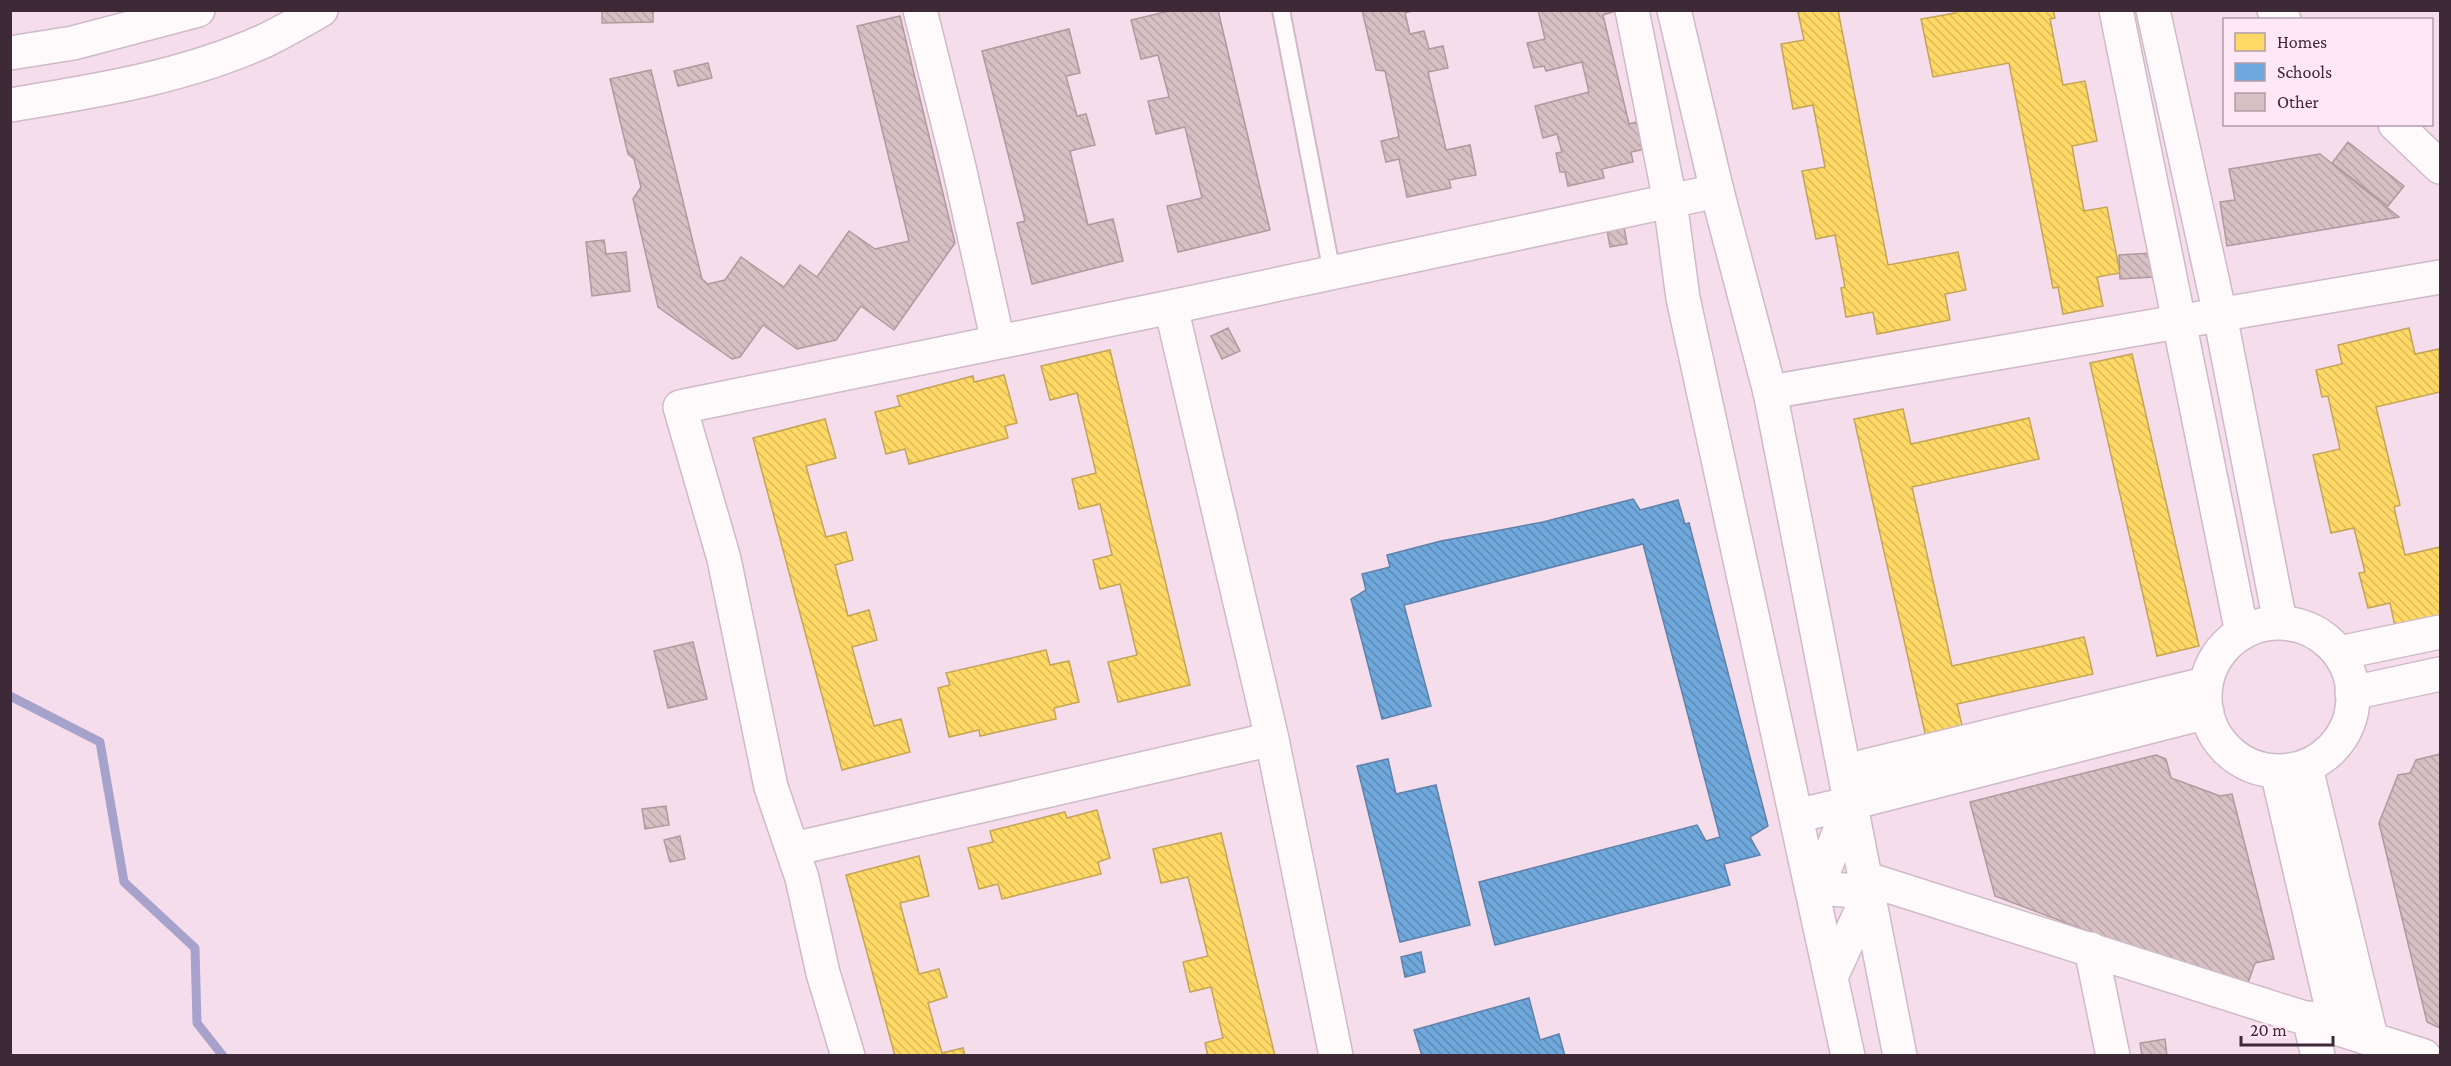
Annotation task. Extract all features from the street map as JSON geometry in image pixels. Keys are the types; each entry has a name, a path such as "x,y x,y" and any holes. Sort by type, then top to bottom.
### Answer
{"street":[{"path":"10,53 73,44 198,10"},
{"path":"10,105 85,93 145,80 206,63 264,41 321,10"},
{"path":"920,10 998,342"},
{"path":"1632,10 1670,201 1683,298 1848,1056"},
{"path":"1674,10 1717,190 1770,392 1900,1056"},
{"path":"2116,10 2242,633"},
{"path":"2153,10 2220,315 2280,622"},
{"path":"2398,126 2440,167"},
{"path":"848,1056 823,973 802,878 771,787 724,559 680,407 1171,307 1717,190"},
{"path":"1770,392 2440,277"},
{"path":"1171,307 1272,739 1336,1056"},
{"path":"2280,622 2297,625 2321,635 2339,653 2351,677 2353,710 2344,734 2328,754 2291,769 2262,771 2238,760 2219,743 2207,720 2206,698 2214,659 2231,639 2254,626 2280,622"},
{"path":"2339,653 2440,632"},
{"path":"2352,693 2440,674"},
{"path":"1796,816 1848,787 2206,698"},
{"path":"793,849 1272,739"},
{"path":"2291,769 2323,1022 2318,1056"},
{"path":"2291,769 2371,1037"},
{"path":"1848,787 1817,888 1868,886 2091,950 2371,1037 2424,1056"},
{"path":"1831,977 1868,886"},
{"path":"2091,950 2113,1056"}],"lane":[{"path":"1281,10 1332,273"}],"building: Homes":[{"path":"1838,10 1888,265 1958,252 1966,290 1945,294 1950,320 1877,334 1873,312 1846,317 1841,288 1845,287 1835,235 1816,239 1802,171 1825,167 1813,105 1793,109 1781,44 1804,40 1798,12"},
{"path":"1955,10 2053,10 2055,18 2050,19 2063,85 2085,81 2097,141 2072,146 2084,211 2107,207 2120,273 2097,277 2103,306 2063,314 2058,287 2053,288 2009,63 1933,77 1921,19 1955,13"},
{"path":"2409,328 2415,354 2439,349 2440,392 2376,407 2400,505 2394,507 2405,555 2440,547 2440,616 2395,626 2390,603 2368,608 2359,573 2365,572 2354,528 2331,533 2313,455 2340,449 2328,396 2322,397 2316,370 2342,364 2338,345"},
{"path":"1110,350 1190,685 1118,702 1108,662 1137,655 1120,584 1100,589 1093,560 1112,555 1100,504 1079,509 1072,479 1096,473 1077,393 1050,400 1041,366"},
{"path":"2132,354 2199,646 2157,656 2090,363"},
{"path":"1004,375 1017,423 1005,426 1008,438 909,464 905,449 886,454 875,412 900,406 897,396 973,376 974,382"},
{"path":"1903,409 1911,444 2029,418 2039,459 1912,487 1952,666 2084,637 2093,674 1957,704 1965,738 1928,746 1854,419"},
{"path":"825,419 836,458 806,466 826,537 846,532 853,560 835,565 848,616 869,610 877,640 852,647 874,726 901,719 910,752 842,770 753,438"},
{"path":"1046,650 1050,665 1069,661 1079,702 1054,708 1056,719 980,736 979,730 949,737 938,688 950,685 946,673"},
{"path":"1097,810 1110,858 1098,862 1101,874 1002,899 998,884 979,889 968,848 993,842 990,831 1065,812 1067,818"},
{"path":"1221,833 1275,1056 1208,1056 1205,1043 1223,1038 1211,987 1190,992 1183,962 1208,956 1188,877 1161,883 1153,849"},
{"path":"919,856 929,896 900,903 919,974 939,969 947,997 928,1003 942,1053 963,1048 965,1056 895,1056 846,875"}],"building: Schools":[{"path":"1633,499 1640,510 1678,500 1685,524 1689,523 1768,826 1750,837 1760,855 1724,864 1730,885 1495,945 1479,882 1697,825 1706,841 1720,837 1643,544 1404,605 1431,706 1382,719 1351,599 1366,590 1362,574 1390,567 1387,555 1441,541 1543,522"},
{"path":"1388,759 1396,794 1436,785 1470,925 1400,942 1357,766"},
{"path":"1421,952 1425,972 1405,977 1401,957"},
{"path":"1529,998 1540,1040 1559,1034 1565,1056 1422,1056 1414,1030"}],"building: Other":[{"path":"602,10 653,10 653,22 602,23"},
{"path":"1173,10 1218,10 1270,230 1178,252 1167,206 1202,198 1185,127 1156,134 1148,101 1169,97 1158,55 1141,59 1131,20"},
{"path":"1362,10 1415,10 1405,13 1410,34 1424,31 1429,49 1443,46 1448,68 1428,72 1446,150 1470,145 1476,175 1449,180 1451,188 1407,197 1399,159 1386,162 1381,141 1399,137 1385,71 1376,70"},
{"path":"1538,10 1619,10 1603,15 1629,124 1640,121 1646,149 1631,152 1633,162 1602,169 1604,178 1568,186 1565,172 1560,172 1556,153 1562,152 1557,134 1543,138 1535,106 1589,92 1582,62 1546,71 1544,66 1534,68 1527,43 1545,39"},
{"path":"900,16 955,243 894,330 861,306 836,340 797,349 763,325 740,357 732,359 658,307 633,199 641,187 634,159 628,154 610,79 651,70 702,279 708,284 725,280 741,257 784,287 800,265 817,277 849,231 875,249 909,241 857,26"},
{"path":"1069,29 1080,73 1066,76 1077,116 1086,114 1095,145 1070,151 1088,225 1113,219 1123,261 1032,284 1017,223 1025,221 982,51"},
{"path":"708,63 712,78 678,86 674,71"},
{"path":"2348,142 2404,186 2388,206 2332,163"},
{"path":"2320,154 2399,217 2227,246 2220,202 2235,200 2229,169"},
{"path":"1624,227 1627,244 1610,247 1607,230"},
{"path":"604,240 606,254 626,252 630,291 592,296 586,242"},
{"path":"2152,253 2153,277 2120,279 2119,255"},
{"path":"1228,328 1240,351 1222,359 1211,336"},
{"path":"693,642 707,699 668,708 654,651"},
{"path":"2440,754 2440,1028 2427,1022 2379,823 2398,775 2410,773 2416,760"},
{"path":"2156,755 2166,759 2171,778 2220,796 2232,794 2274,959 2255,963 2245,991 1995,896 1970,802"},
{"path":"666,806 669,825 645,829 642,809"},
{"path":"680,836 685,859 670,862 664,840"},
{"path":"2165,1039 2167,1056 2142,1056 2140,1043"}],"waterway":[{"path":"10,696 100,742 124,882 195,948 197,1023 223,1056"}]}
